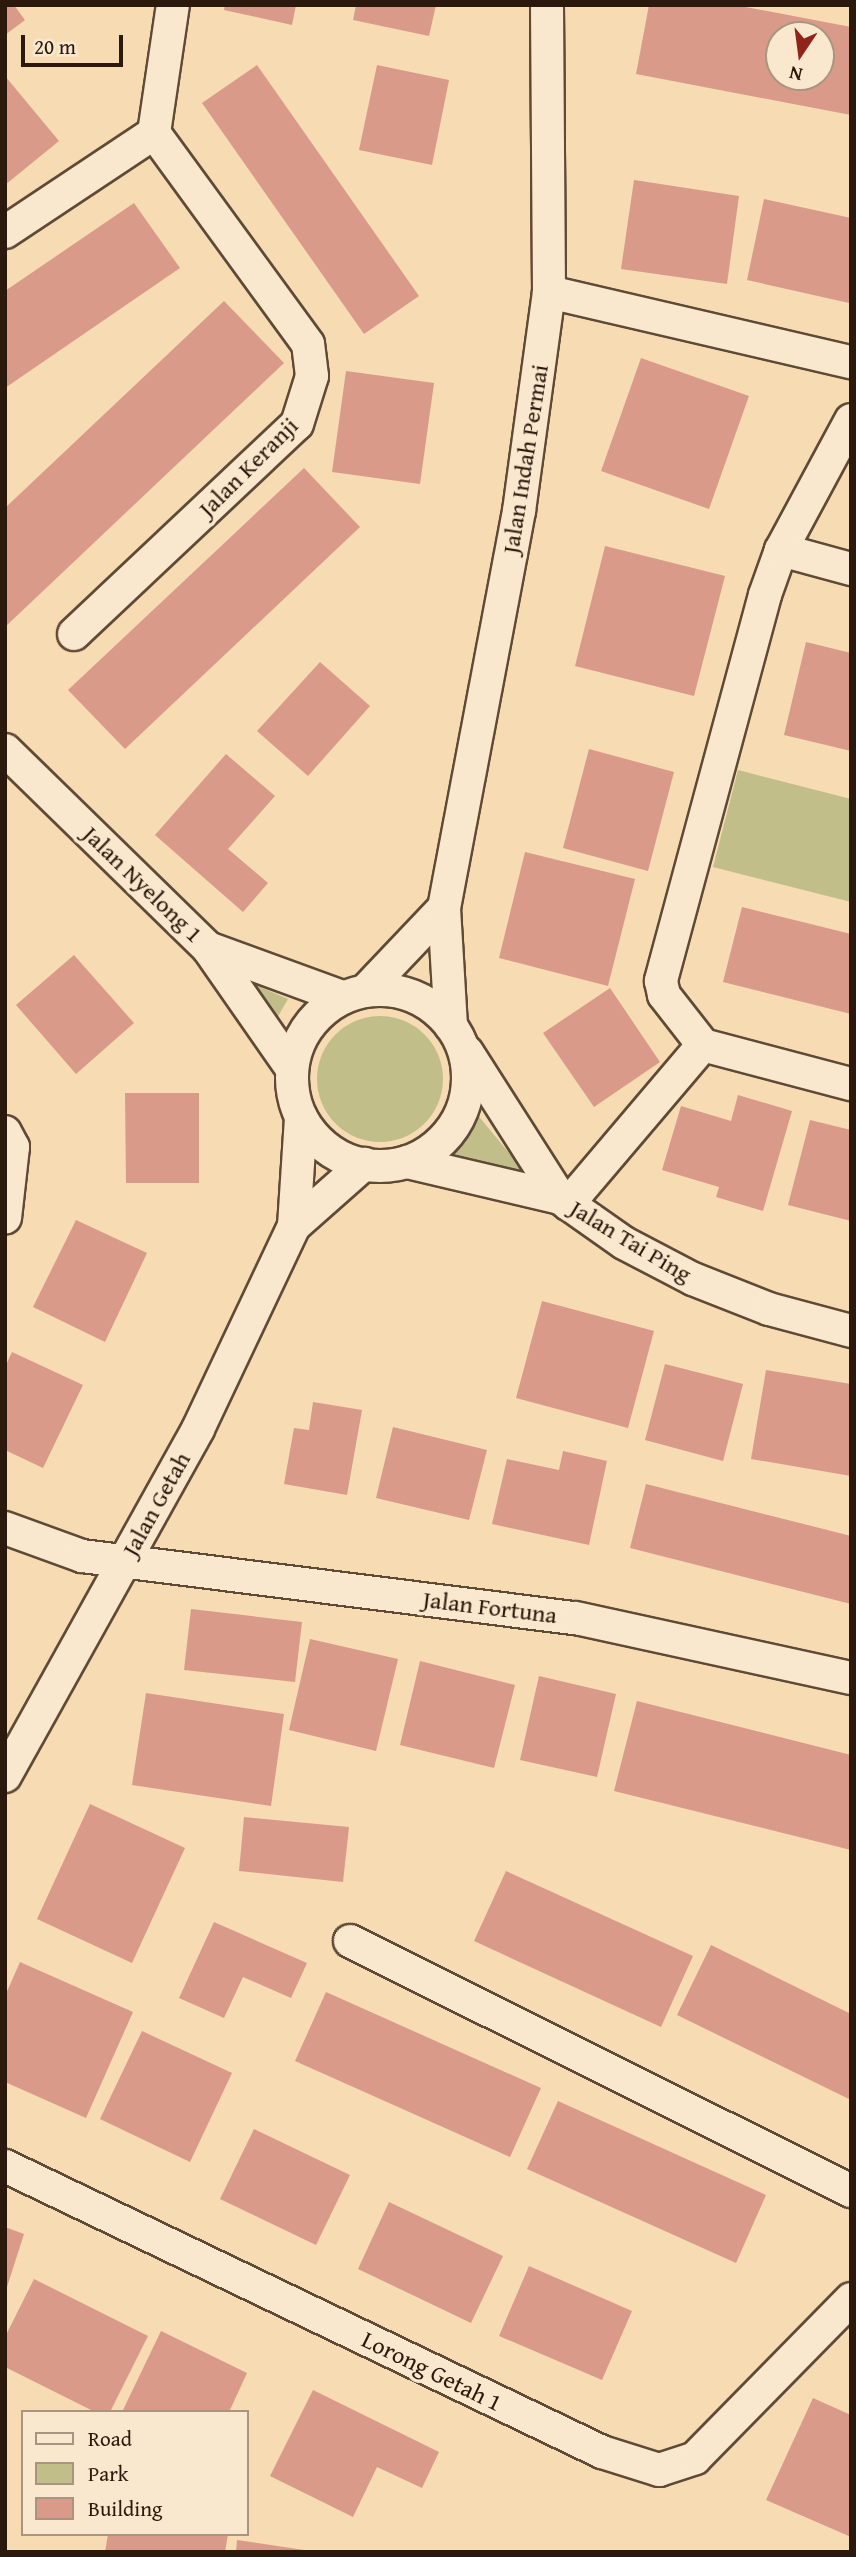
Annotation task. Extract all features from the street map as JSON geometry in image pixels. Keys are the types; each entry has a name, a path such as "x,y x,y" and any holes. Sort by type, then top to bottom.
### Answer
{"street":[{"path":"5,232 154,133 173,5"},
{"name":"Jalan Indah Permai","path":"456,1034 444,908 519,512 549,292 547,5"},
{"name":"Jalan Keranji","path":"74,634 297,424 312,376 308,344 154,133"},
{"path":"549,292 851,362"},
{"path":"851,420 781,550 662,981 664,995 703,1045 851,1084"},
{"path":"781,550 851,569"},
{"name":"Jalan Nyelong 1","path":"5,750 208,948 354,993"},
{"path":"294,1226 301,1117 291,1083 292,1069 304,1031 320,1011 354,993 444,908"},
{"path":"208,948 292,1069"},
{"path":"354,993 393,990 418,998 456,1034 564,1201 703,1045"},
{"path":"301,1117 330,1152 363,1164 407,1162 432,1150 452,1130 464,1108 469,1082 456,1034"},
{"path":"5,1132 13,1147 5,1218"},
{"name":"Jalan Tai Ping","path":"407,1162 564,1201 624,1243 693,1279 769,1309 851,1331"},
{"path":"294,1226 363,1164"},
{"name":"Jalan Getah","path":"5,1776 198,1429 294,1226"},
{"name":"Jalan Fortuna","path":"5,1528 82,1556 126,1559 576,1618 851,1678"},
{"path":"350,1941 851,2191"},
{"name":"Lorong Getah 1","path":"5,2166 632,2465 659,2470 695,2458 839,2331 851,2299"}],"green space":[{"path":"738,770 851,799 851,902 713,867"},
{"path":"237,977 288,999 273,1025"},
{"path":"380,1016 404,1021 424,1035 438,1055 443,1079 438,1103 424,1123 404,1137 380,1142 356,1137 336,1123 322,1103 317,1079 322,1055 336,1035 356,1021"},
{"path":"476,1113 527,1175 452,1154"}],"building":[{"path":"5,5 14,5 25,20 5,35"},
{"path":"225,5 296,5 292,25 224,10"},
{"path":"356,5 436,5 429,36 353,20"},
{"path":"649,5 735,5 819,21 765,21 765,91 835,91 835,24 851,27 851,115 636,74"},
{"path":"257,65 419,296 364,334 202,103"},
{"path":"377,65 449,80 432,165 359,150"},
{"path":"5,76 59,141 5,185"},
{"path":"634,180 739,196 727,284 621,269"},
{"path":"764,199 851,218 849,303 747,280"},
{"path":"134,203 180,268 5,388 5,291"},
{"path":"224,301 284,363 5,627 5,508"},
{"path":"641,358 749,396 709,509 601,471"},
{"path":"346,371 434,383 420,484 332,472"},
{"path":"304,468 360,527 125,749 68,690"},
{"path":"605,546 725,576 694,696 575,666"},
{"path":"806,642 851,653 851,751 784,735"},
{"path":"320,662 370,706 308,776 257,731"},
{"path":"589,749 674,772 648,871 563,848"},
{"path":"226,754 275,796 228,849 268,883 243,912 155,835"},
{"path":"525,852 635,879 608,986 499,958"},
{"path":"742,907 851,934 851,1014 723,982"},
{"path":"74,955 134,1023 76,1074 16,1005"},
{"path":"610,988 660,1062 594,1107 543,1033"},
{"path":"125,1093 199,1093 199,1183 126,1183"},
{"path":"738,1095 792,1111 763,1211 716,1197 719,1187 662,1170 681,1106 731,1121"},
{"path":"810,1120 851,1130 851,1221 788,1205"},
{"path":"76,1220 147,1253 105,1342 33,1307"},
{"path":"542,1301 654,1331 628,1428 516,1398"},
{"path":"12,1352 83,1385 43,1468 5,1450 5,1367"},
{"path":"665,1364 743,1384 723,1461 645,1440"},
{"path":"766,1370 851,1384 851,1476 751,1459"},
{"path":"313,1402 362,1410 347,1495 284,1484 294,1428 309,1430"},
{"path":"393,1427 487,1450 469,1520 376,1498"},
{"path":"563,1451 607,1461 589,1545 492,1524 507,1459 559,1470"},
{"path":"646,1484 851,1536 851,1604 630,1548"},
{"path":"191,1609 302,1622 295,1682 184,1670"},
{"path":"310,1639 398,1659 376,1751 289,1730"},
{"path":"420,1661 515,1685 494,1768 400,1745"},
{"path":"539,1676 616,1694 597,1777 520,1760"},
{"path":"146,1693 284,1714 271,1806 132,1785"},
{"path":"637,1701 851,1755 851,1850 614,1791"},
{"path":"90,1804 185,1848 132,1963 37,1919"},
{"path":"244,1817 349,1827 343,1882 239,1871"},
{"path":"506,1871 693,1956 661,2027 474,1941"},
{"path":"214,1922 307,1963 291,1998 243,1977 224,2018 179,1998"},
{"path":"711,1945 851,2014 851,2100 677,2015"},
{"path":"20,1962 133,2012 86,2118 5,2082 5,1996"},
{"path":"326,1992 541,2088 510,2157 295,2061"},
{"path":"142,2031 232,2073 190,2162 100,2119"},
{"path":"558,2101 766,2195 736,2263 527,2169"},
{"path":"254,2129 350,2175 316,2245 220,2199"},
{"path":"389,2202 503,2256 471,2323 358,2269"},
{"path":"5,2227 24,2234 6,2290 5,2290"},
{"path":"529,2266 632,2311 602,2380 499,2336"},
{"path":"34,2279 148,2336 111,2410 91,2410 5,2367 5,2337"},
{"path":"161,2331 247,2373 230,2410 123,2410"},
{"path":"313,2390 439,2452 422,2488 377,2467 353,2517 270,2476"},
{"path":"813,2398 851,2415 851,2537 766,2500"},
{"path":"108,2536 228,2536 225,2552 105,2552"},
{"path":"237,2540 304,2550 304,2552 236,2552"}]}
